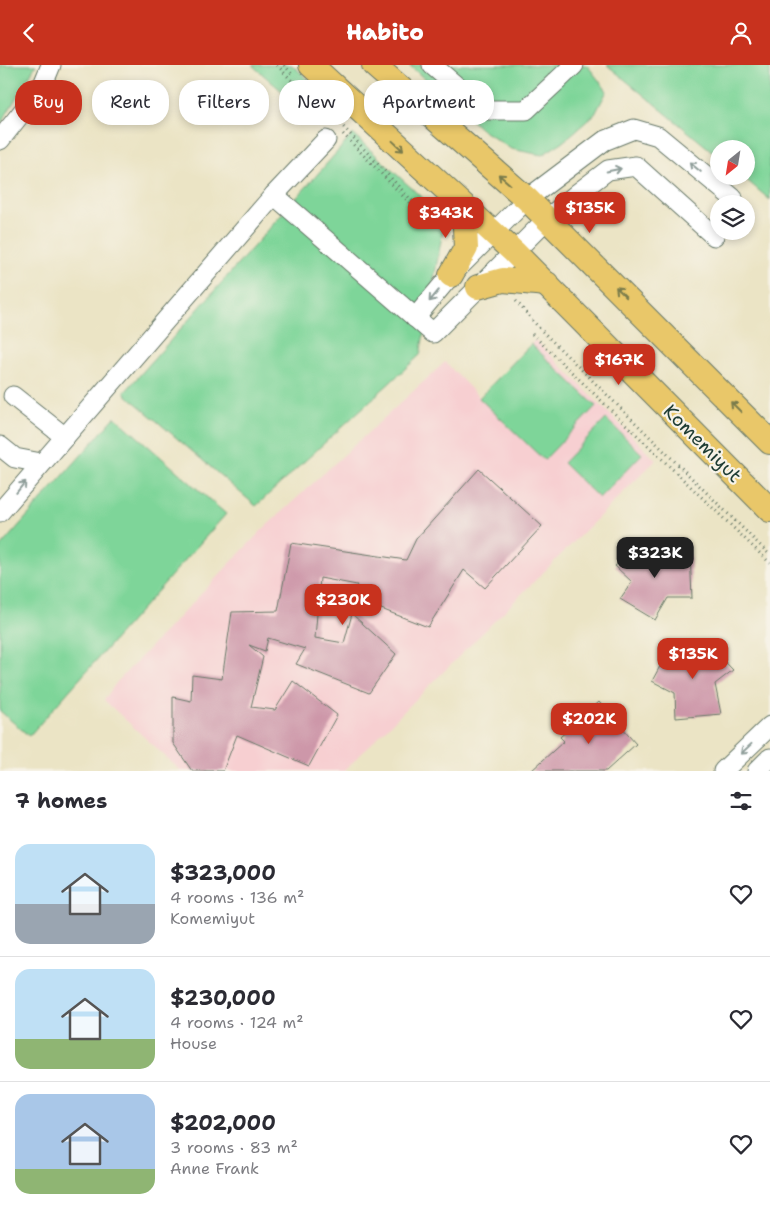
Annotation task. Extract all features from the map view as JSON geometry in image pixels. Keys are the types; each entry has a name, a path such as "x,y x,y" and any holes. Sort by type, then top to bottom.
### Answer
{"main road":[{"name":"Komemiyut","path":"311,65 465,223 493,235 514,252 770,510"},
{"path":"374,65 527,199 770,442"},
{"path":"451,275 466,248 465,223"},
{"path":"478,287 503,280 546,285"}],"street":[{"path":"0,140 42,87 50,65"},
{"path":"432,65 484,110 526,110 574,65"},
{"path":"415,319 451,275 527,199 604,141 634,129 658,136 729,195"},
{"path":"0,512 274,195 326,140"},
{"path":"274,195 433,333 547,219 608,170 636,166 710,232"},
{"path":"12,396 65,437"},
{"path":"0,446 15,458 41,463"},
{"path":"722,771 770,726"},
{"path":"757,771 770,759"}],"path":[{"path":"277,65 429,223 465,223"},
{"path":"284,65 431,221 465,223"},
{"path":"514,298 540,329 770,555"},
{"path":"532,334 770,563"}],"shaded area":[{"path":"535,340 656,460 344,771 181,771 104,700 116,683 262,530 445,362 480,398"}],"green space":[{"path":"0,65 36,65 27,80 15,80 15,100 0,125"},
{"path":"252,65 292,65 309,80 279,80 279,89"},
{"path":"409,65 587,65 607,91 595,114 564,141 542,155 511,149 476,125 494,125 494,80 426,80"},
{"path":"607,65 770,65 770,200 752,185 755,185 755,140 710,140 710,150"},
{"path":"353,134 445,219 420,355 256,506 124,393"},
{"path":"531,344 596,406 544,460 479,398"},
{"path":"115,417 226,514 29,736 0,711 0,547"},
{"path":"606,419 642,454 599,498 563,463"}],"building":[{"path":"479,469 542,526 485,588 464,570 428,627 350,597 357,585 320,578 315,638 344,643 352,614 396,654 369,693 296,664 305,649 268,638 265,651 249,645 263,657 251,707 275,710 293,681 337,715 309,766 237,735 223,771 192,771 173,743 173,697 191,701 192,675 222,679 232,612 278,611 291,543 406,560 416,539"},
{"path":"647,539 660,558 690,553 692,598 668,598 655,620 620,599 632,582 615,566"},
{"path":"704,640 733,670 715,684 721,714 676,718 675,693 652,681 671,646 689,657"},
{"path":"599,702 636,744 606,771 531,771 564,741 560,737"}]}
